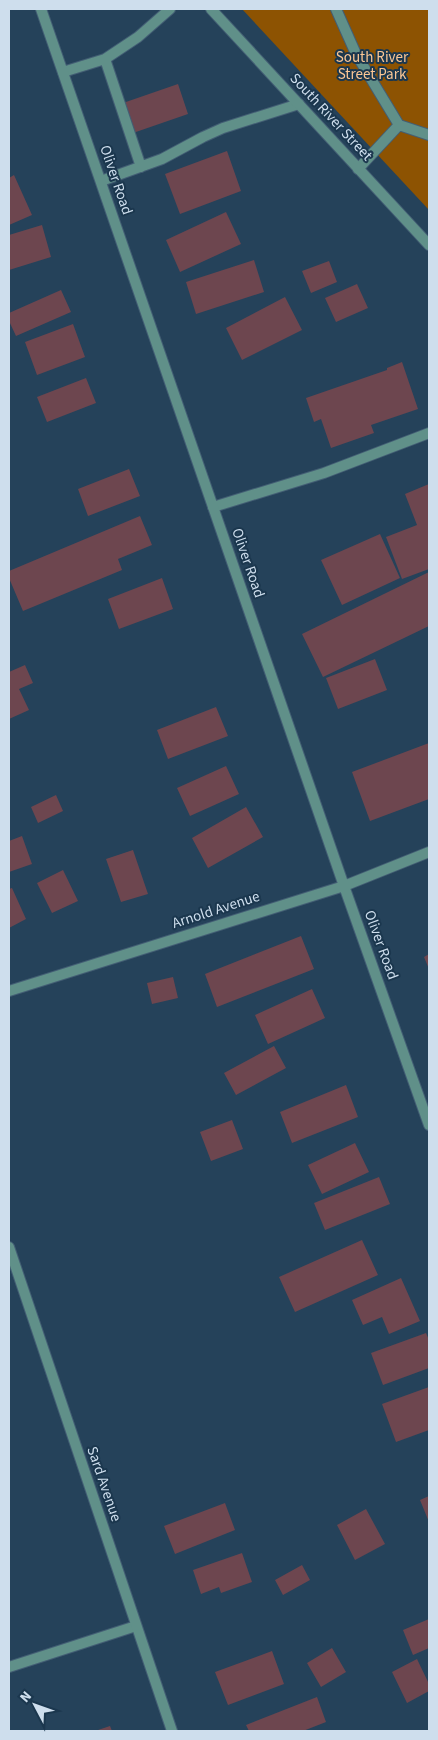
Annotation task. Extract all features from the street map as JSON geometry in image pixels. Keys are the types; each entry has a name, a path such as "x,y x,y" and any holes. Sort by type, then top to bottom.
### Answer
{"street":[{"name":"Oliver Road","path":"41,9 344,886 429,1125"},
{"path":"63,72 105,59 138,37 170,9"},
{"name":"South River Street","path":"211,9 429,245"},
{"path":"336,9 356,54 399,125 429,135"},
{"path":"105,59 141,167"},
{"path":"101,182 141,167 223,128 298,104"},
{"path":"358,169 399,125"},
{"path":"213,507 324,473 429,433"},
{"name":"Arnold Avenue","path":"9,991 344,886 429,852"},
{"name":"Sard Avenue","path":"9,1247 172,1731"},
{"path":"9,1668 136,1626"}],"green space":[{"name":"South River Street Park","path":"242,9 429,9 429,210"}],"building":[{"path":"178,84 188,114 133,133 123,103"},
{"path":"227,151 241,191 180,214 165,174"},
{"path":"14,175 32,215 9,225 9,178"},
{"path":"226,212 241,244 180,272 166,240"},
{"path":"42,225 51,257 9,270 9,235"},
{"path":"254,260 264,292 196,314 186,282"},
{"path":"329,261 337,282 311,293 302,271"},
{"path":"357,284 368,308 336,322 325,298"},
{"path":"61,290 71,312 16,336 9,321 9,313"},
{"path":"285,297 302,330 242,360 226,328"},
{"path":"73,324 85,357 37,375 25,342"},
{"path":"402,362 418,409 371,425 374,433 331,448 321,419 314,422 306,398 387,370 387,368"},
{"path":"86,378 96,403 47,422 37,397"},
{"path":"129,469 140,496 88,516 78,489"},
{"path":"429,484 429,569 402,579 386,537 417,525 405,494"},
{"path":"140,516 152,545 118,559 122,570 23,611 9,578 9,571"},
{"path":"380,534 400,578 342,605 321,560"},
{"path":"429,572 429,626 323,677 302,634"},
{"path":"162,578 173,609 119,629 108,599"},
{"path":"375,659 387,690 338,709 326,678"},
{"path":"25,665 33,683 19,689 29,710 9,719 9,672"},
{"path":"216,707 228,736 168,759 157,730"},
{"path":"429,743 429,799 370,821 352,772"},
{"path":"226,766 239,794 190,816 177,788"},
{"path":"56,795 63,811 38,823 31,807"},
{"path":"246,807 263,837 208,868 192,838"},
{"path":"22,836 32,864 9,872 9,841"},
{"path":"133,850 148,894 121,902 106,859"},
{"path":"63,870 78,901 52,913 37,883"},
{"path":"12,888 26,919 9,928 9,889"},
{"path":"301,936 314,969 217,1007 205,974"},
{"path":"429,954 429,969 424,957"},
{"path":"173,977 178,998 152,1004 147,983"},
{"path":"312,989 325,1018 268,1044 255,1015"},
{"path":"274,1046 286,1068 236,1095 224,1073"},
{"path":"346,1085 358,1117 292,1143 280,1112"},
{"path":"232,1120 243,1149 211,1161 200,1132"},
{"path":"355,1143 369,1172 322,1194 308,1165"},
{"path":"379,1177 390,1204 325,1230 314,1203"},
{"path":"362,1240 378,1275 295,1312 279,1277"},
{"path":"401,1278 420,1321 389,1334 382,1317 363,1325 352,1300"},
{"path":"426,1333 429,1340 429,1368 383,1385 371,1353"},
{"path":"429,1387 429,1430 396,1442 382,1404"},
{"path":"429,1496 429,1522 420,1500"},
{"path":"225,1503 235,1530 175,1554 164,1526"},
{"path":"366,1509 385,1544 355,1560 337,1525"},
{"path":"242,1553 252,1582 221,1593 219,1587 201,1594 193,1570"},
{"path":"302,1565 310,1580 283,1595 275,1580"},
{"path":"429,1619 429,1648 413,1655 403,1630"},
{"path":"332,1648 346,1672 321,1687 307,1663"},
{"path":"272,1651 284,1684 228,1705 215,1672"},
{"path":"417,1659 429,1684 429,1691 407,1703 392,1672"},
{"path":"317,1697 326,1722 303,1731 249,1731 246,1725"},
{"path":"110,1726 112,1731 95,1731"}]}
